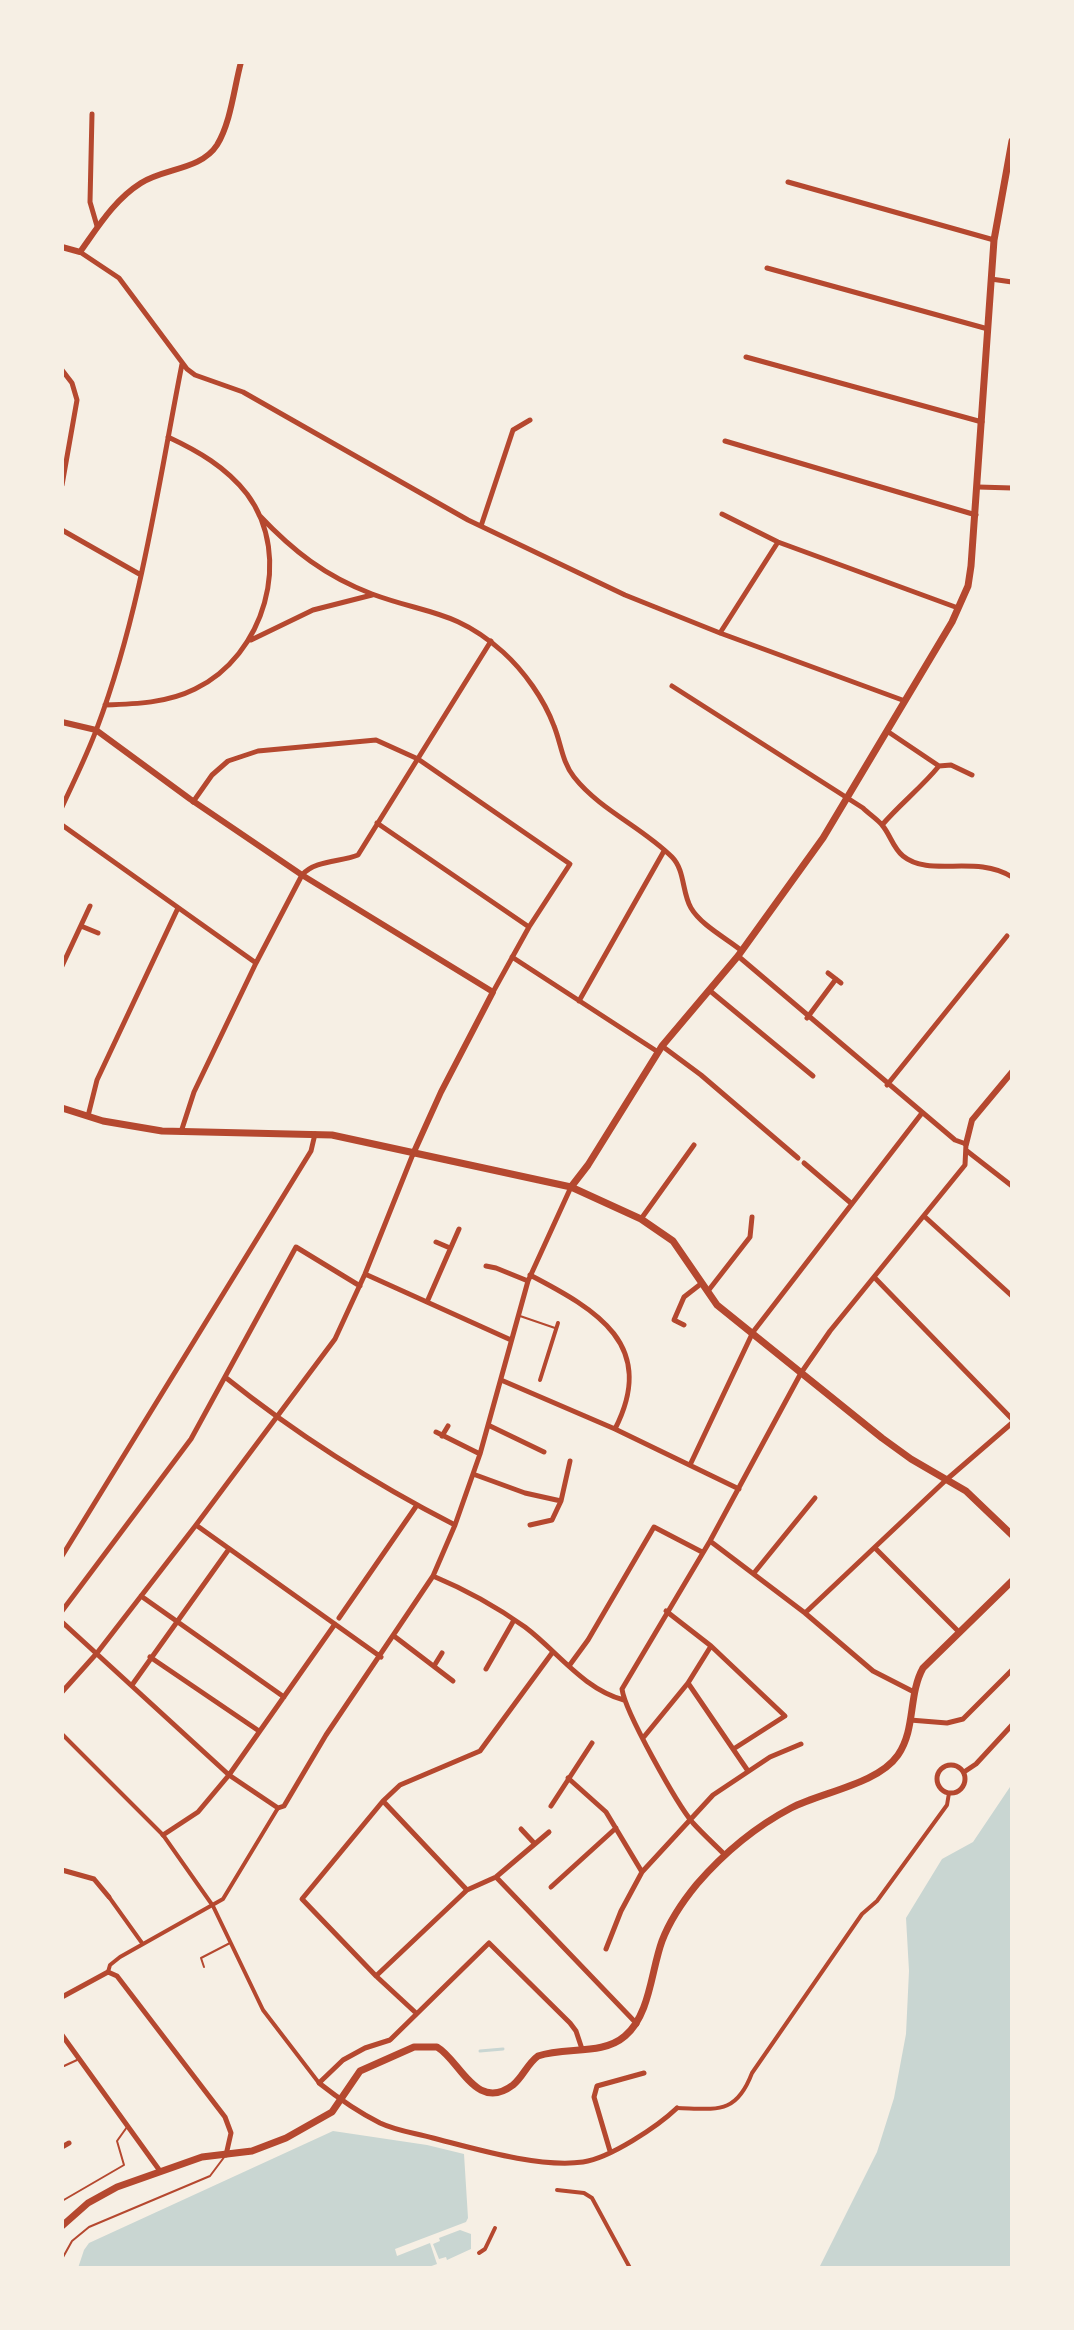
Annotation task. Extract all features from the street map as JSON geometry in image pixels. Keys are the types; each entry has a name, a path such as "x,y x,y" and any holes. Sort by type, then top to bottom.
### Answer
{"main road":[{"path":"571,1187 660,1049 740,954 847,800 968,586 976,515 994,240 1012,141"},
{"path":"62,1108 87,1117 147,1130 315,1134 348,1138 571,1187 641,1219 673,1241 717,1305 882,1438 966,1491 1012,1535"},
{"path":"62,2226 104,2194 160,2171 202,2157 252,2151 318,2122 342,2101 360,2071 414,2047 437,2047 453,2061 467,2082 480,2090 495,2092 512,2086 538,2056 614,2043 637,2024 668,1928 685,1899 725,1855 767,1822 788,1809 876,1774 890,1764 906,1738 915,1682 923,1668 1012,1581"}],"street":[{"path":"80,252 97,226 139,184 155,175 206,158 216,147 241,62"},
{"path":"92,114 90,202 97,226"},
{"path":"788,182 994,240"},
{"path":"62,247 80,252 119,278 182,363 195,375 243,392 481,526 625,595 905,701"},
{"path":"767,268 988,329"},
{"path":"991,279 1012,282"},
{"path":"746,357 982,422"},
{"path":"62,807 105,705 142,575 182,363"},
{"path":"62,370 72,383 77,400 62,485"},
{"path":"481,526 513,430 530,420"},
{"path":"168,437 219,465 287,545 314,565 373,594 450,617 471,627 507,655 536,691 554,726 566,765 573,776 675,859 693,911 807,1018 1012,1186"},
{"path":"725,441 976,515"},
{"path":"978,487 1012,488"},
{"path":"722,514 778,542 958,608"},
{"path":"105,705 163,701 199,688 239,657 263,612 267,592 266,539 259,515"},
{"path":"62,530 142,575"},
{"path":"720,633 778,542"},
{"path":"250,640 313,610 373,594"},
{"path":"181,1132 194,1092 305,870 358,855 491,641"},
{"path":"672,686 863,808 882,825 903,856 924,866 973,864 991,867 1012,877"},
{"path":"62,722 96,730 193,802 302,875 493,992"},
{"path":"887,731 939,766 951,765 972,775"},
{"path":"62,1692 97,1653 196,1525 335,1339 441,1092 512,957 570,864 418,759 376,740 258,751 222,764 193,802"},
{"path":"882,825 939,766"},
{"path":"377,823 529,927"},
{"path":"62,825 256,963"},
{"path":"579,1001 664,851"},
{"path":"62,966 90,906"},
{"path":"87,1117 97,1080 178,908"},
{"path":"81,926 98,933"},
{"path":"887,1085 1007,936"},
{"path":"512,957 701,1075 798,1158"},
{"path":"807,1018 838,981 828,973"},
{"path":"709,990 813,1076"},
{"path":"725,1855 691,1821 643,1738 624,1700 622,1689 710,1541 801,1373 830,1331 965,1165 972,1120 1012,1072"},
{"path":"690,1465 753,1332 922,1113"},
{"path":"62,1556 311,1151 315,1134"},
{"path":"641,1219 694,1145"},
{"path":"804,1163 852,1204"},
{"path":"62,1997 108,1972 110,1965 142,1943 223,1899 278,1808 290,1801 326,1735 433,1576 480,1454 529,1278 571,1187"},
{"path":"924,1216 1012,1296"},
{"path":"708,1291 750,1237 752,1217"},
{"path":"427,1302 459,1229"},
{"path":"436,1242 450,1248"},
{"path":"62,1611 191,1439 296,1247 360,1286"},
{"path":"486,1266 529,1278 585,1306 617,1335 630,1367 630,1383 615,1429"},
{"path":"365,1274 511,1340"},
{"path":"805,1613 1012,1421 874,1277"},
{"path":"684,1325 674,1320 684,1297 703,1283"},
{"path":"540,1380 557,1326"},
{"path":"225,1377 279,1417 417,1505 455,1525"},
{"path":"501,1380 615,1429 739,1489"},
{"path":"488,1425 544,1452"},
{"path":"448,1426 439,1434 480,1454"},
{"path":"530,1525 552,1520 561,1501 570,1461"},
{"path":"473,1474 525,1493 561,1501"},
{"path":"754,1573 815,1498"},
{"path":"339,1618 417,1505"},
{"path":"196,1525 381,1657"},
{"path":"569,1666 588,1640 654,1527 702,1552"},
{"path":"710,1541 805,1613 873,1671 914,1692"},
{"path":"875,1548 960,1632"},
{"path":"132,1685 229,1549"},
{"path":"433,1576 475,1596 514,1620 610,1697 624,1700"},
{"path":"141,1596 284,1697"},
{"path":"666,1611 711,1646 785,1716 735,1748"},
{"path":"486,1669 514,1620"},
{"path":"62,1622 229,1775 278,1808"},
{"path":"163,1835 198,1812 229,1775 335,1624"},
{"path":"394,1636 453,1681"},
{"path":"643,1738 688,1683 711,1646"},
{"path":"434,1666 442,1653"},
{"path":"416,2013 302,1899 383,1801 400,1785 480,1751 552,1653"},
{"path":"150,1657 259,1731"},
{"path":"910,1720 947,1723 963,1719 1012,1670"},
{"path":"688,1683 748,1771"},
{"path":"964,1772 976,1764 1012,1725"},
{"path":"62,1734 163,1835 213,1906 263,2010 319,2083 342,2101 382,2124 407,2133 496,2154 561,2163 586,2162 610,2151 658,2126 677,2108 728,2106 744,2095 752,2073 862,1914 877,1901 947,1805 949,1793"},
{"path":"551,1806 592,1743"},
{"path":"606,1949 621,1911 642,1872 713,1795 770,1757 801,1744"},
{"path":"949,1793 938,1785 940,1771 952,1765 964,1772"},
{"path":"949,1793 962,1789 964,1772"},
{"path":"568,1778 596,1801 642,1872"},
{"path":"383,1801 467,1890"},
{"path":"551,1887 616,1828"},
{"path":"521,1829 535,1844"},
{"path":"376,1976 467,1890 496,1877 549,1832"},
{"path":"62,1870 94,1879 142,1943"},
{"path":"496,1877 637,2024"},
{"path":"319,2083 343,2060 365,2048 390,2040 489,1943 570,2023 582,2049"},
{"path":"108,1972 117,1976 225,2117 231,2133 226,2156"},
{"path":"62,2035 160,2171"},
{"path":"610,2151 594,2097 597,2086 644,2073"},
{"path":"62,2147 69,2143"},
{"path":"557,2190 584,2193 592,2198 630,2268"},
{"path":"479,2253 485,2249 495,2228"}],"lane":[{"path":"518,1315 557,1326"},
{"path":"204,1967 201,1958 230,1943"},
{"path":"64,2066 78,2060"},
{"path":"62,2201 124,2165 117,2141 129,2125"},
{"path":"62,2259 72,2241 89,2227 210,2176 226,2156"}],"shaded area":[{"path":"1012,1784 1012,2268 819,2268 877,2152 894,2098 906,2034 909,1971 906,1918 942,1859 973,1842"},
{"path":"333,2131 427,2145 464,2154 466,2222 395,2249 397,2256 430,2243 437,2264 426,2268 78,2268 89,2243"},
{"path":"460,2230 471,2234 471,2249 447,2260 446,2257 439,2259 433,2244 440,2241 439,2238"}],"waterway":[{"path":"480,2051 503,2049"}]}
